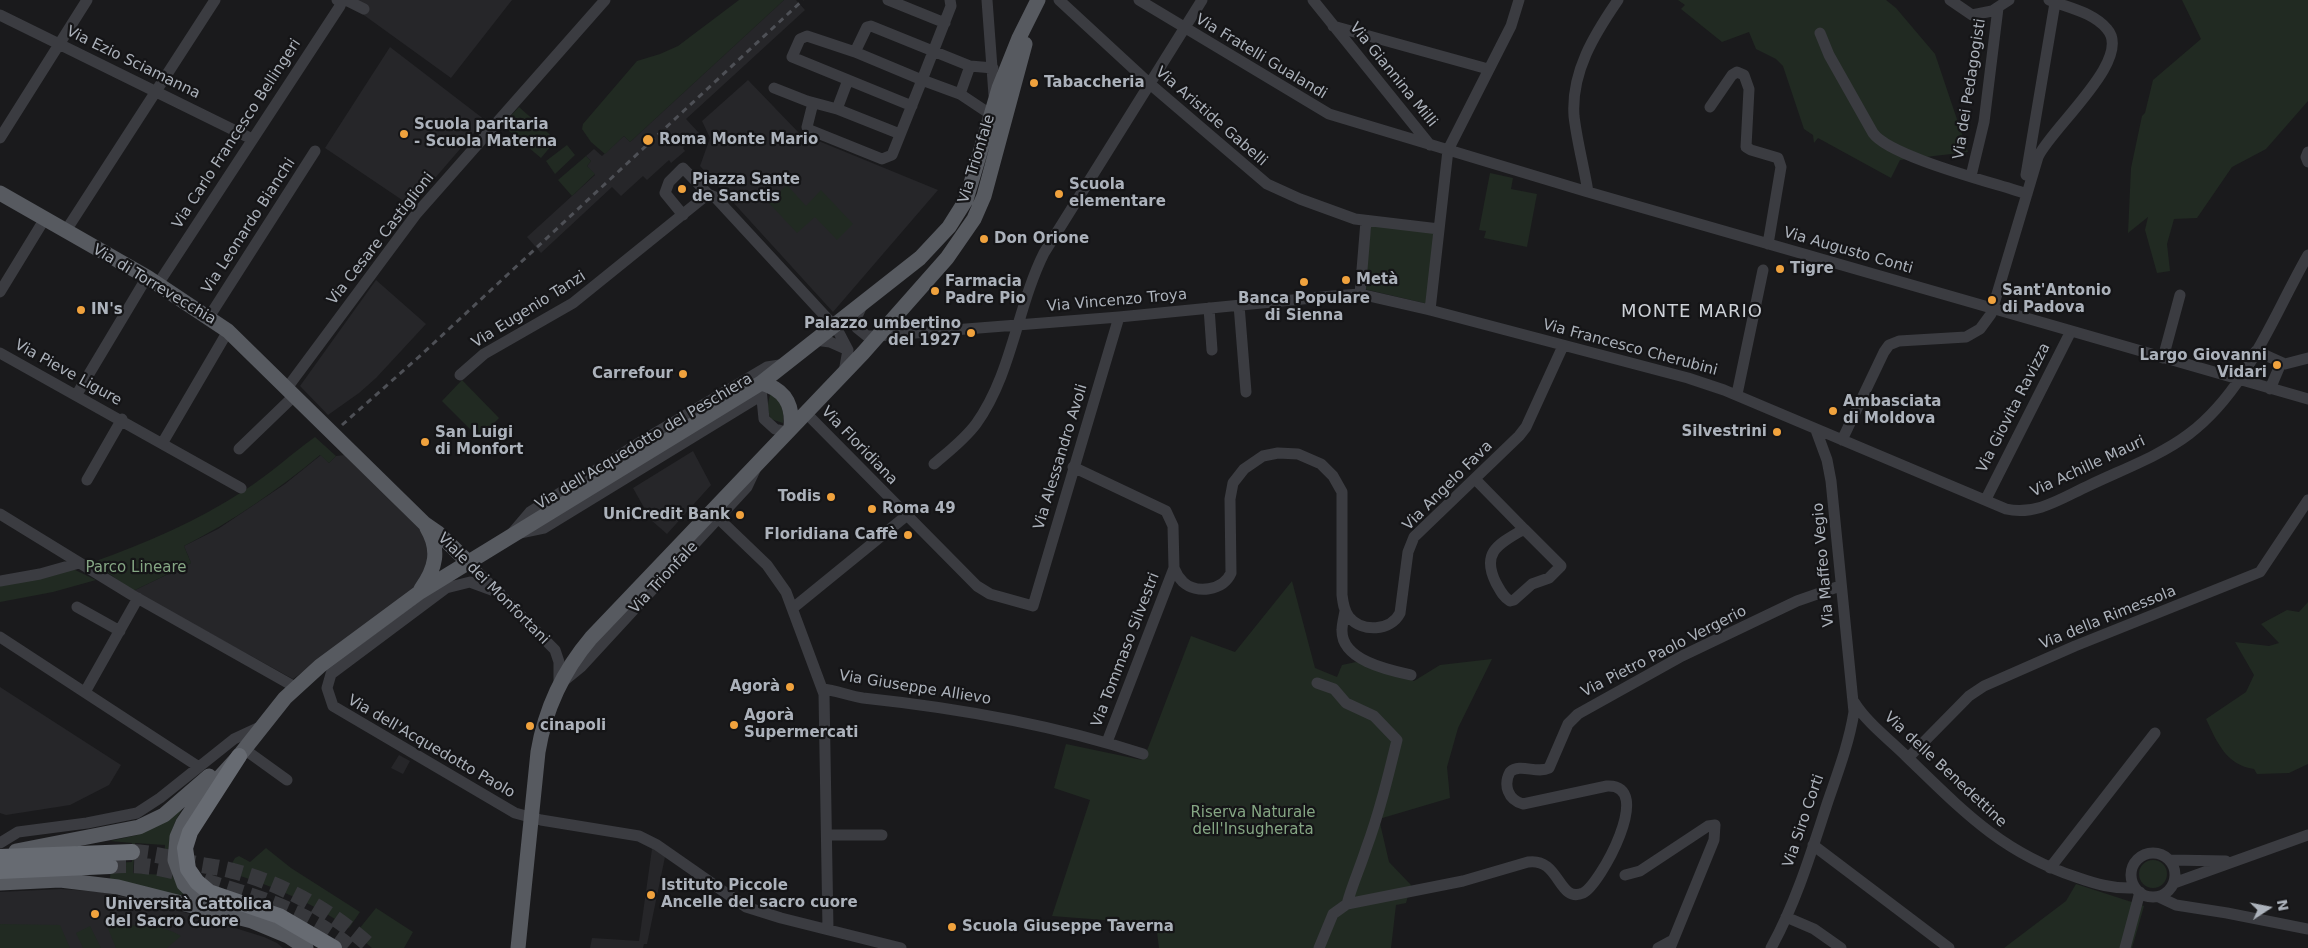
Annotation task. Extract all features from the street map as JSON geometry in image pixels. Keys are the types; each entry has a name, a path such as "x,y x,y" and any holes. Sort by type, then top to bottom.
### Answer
{"highway":[{"path":"242,753 190,832 185,848 188,869 197,882 209,892 279,916 334,948"},
{"path":"0,856 132,852"},
{"path":"0,871 110,866"}],"main road":[{"name":"Via Trionfale","path":"862,305 925,253 958,214 970,193 992,108 1019,38 1038,0"},
{"name":"Via Trionfale","path":"518,948 530,818 539,746 558,686 577,655 591,638 843,374 947,258 979,210 1024,48 1028,20"},
{"name":"Via di Torrevecchia","path":"0,193 44,220 152,280 209,317 228,331 344,446"},
{"name":"Via dell'Acquedotto del Peschiera","path":"223,913 199,899 184,884 176,866 175,847 181,827 192,810 242,753 295,687 420,592 511,535 761,389 786,364 833,325 862,305"},
{"path":"761,389 779,389 786,397 790,408 789,430"},
{"name":"Viale dei Monfortani","path":"344,446 425,524 438,533 468,562"},
{"name":"Viale dei Monfortani","path":"420,592 431,572 436,555 434,542 425,524"},
{"path":"0,856 128,830 146,824 164,815 216,770 242,753"},
{"path":"0,883 42,880 96,883 223,913 269,928 306,948"}],"street":[{"path":"0,138 87,0"},
{"path":"65,232 215,0"},
{"name":"Via Cesare Castiglioni","path":"290,392 417,213 605,0"},
{"path":"888,0 945,23"},
{"path":"813,102 807,127 810,130 882,159 892,155 945,23 951,6 950,0"},
{"path":"912,106 792,57 800,39 807,36 855,52 992,108 993,68 987,0"},
{"name":"Via Aristide Gabelli","path":"1059,0 1150,84 1267,184 1308,202 1366,221 1439,229"},
{"name":"Via Fratelli Gualandi","path":"1139,0 1324,113 1448,150"},
{"path":"934,464 960,441 978,420 999,376 1044,253 1202,0"},
{"path":"1430,310 1448,150 1513,21 1519,0"},
{"path":"1588,192 1576,128 1575,86 1593,37 1618,0"},
{"path":"1950,0 1972,15 1998,8 2009,0"},
{"path":"339,1 348,1 364,9"},
{"name":"Via Carlo Francesco Bellingeri","path":"77,394 152,280 252,139 340,6 339,1"},
{"name":"Via Giannina Milli","path":"1317,1 1333,26 1430,145"},
{"path":"1842,440 1880,358 1889,345 1900,341 1969,336 1983,326 1993,309 2027,194 2031,176 2043,146 2100,78 2112,50 2111,35 2103,25 2081,12 2052,1 2027,164 2027,194"},
{"name":"Via dei Pedagogisti","path":"1971,176 1984,122 1998,8"},
{"name":"Via Ezio Sciamanna","path":"0,15 156,90 252,139"},
{"path":"855,52 867,27 872,26 970,66 993,68"},
{"path":"1333,26 1488,69"},
{"path":"1820,33 1829,55 1878,140 1925,162 2027,194"},
{"path":"960,94 970,66"},
{"path":"1710,107 1732,74 1737,72 1744,75 1748,89 1746,147 1778,158 1781,167 1768,244"},
{"path":"837,109 848,80"},
{"path":"774,88 837,109 900,134"},
{"name":"Via Augusto Conti","path":"1448,150 2270,389"},
{"name":"Via Leonardo Bianchi","path":"209,317 315,151"},
{"path":"2308,152 2306,155 2308,162"},
{"path":"708,194 683,215 665,193 669,182 683,168 708,194 715,197 833,325 848,350 848,362 843,374"},
{"name":"Via Eugenio Tanzi","path":"460,375 484,354 574,303 683,215"},
{"path":"0,292 44,220"},
{"path":"1360,294 1366,221"},
{"name":"Via Achille Mauri","path":"1816,430 1986,499 2006,509 2020,511 2037,509 2182,439 2203,422 2240,380 2308,255"},
{"path":"1737,394 1763,270"},
{"name":"Via Vincenzo Troya","path":"877,336 1118,317 1360,294"},
{"name":"Via Francesco Cherubini","path":"1360,294 1430,310 1687,382 1737,394 1816,430"},
{"path":"2163,358 2180,295"},
{"path":"862,305 856,319 857,328 867,336 877,336"},
{"path":"1239,305 1246,392"},
{"path":"1209,308 1212,350"},
{"name":"Via Alessandro Avoli","path":"1033,606 1118,317"},
{"path":"163,442 228,331"},
{"name":"Via Giovita Ravizza","path":"1986,499 2071,331"},
{"path":"815,340 830,342 848,350"},
{"name":"Via Angelo Fava","path":"1345,610 1351,620 1367,627 1380,628 1394,621 1402,605 1408,552 1412,540 1430,521 1476,480 1526,427 1563,346"},
{"path":"2256,351 2281,363 2290,364 2305,360"},
{"name":"Via Pieve Ligure","path":"0,353 122,419 241,488"},
{"path":"2281,363 2270,389 2308,399"},
{"name":"Via dell'Acquedotto del Peschiera","path":"511,535 533,510 647,438 767,367 786,364"},
{"path":"761,389 764,419 775,429 789,430"},
{"path":"239,449 290,392"},
{"name":"Via Floridiana","path":"805,412 980,589 990,594 1033,606"},
{"name":"Via Pieve Ligure","path":"87,480 122,419"},
{"name":"Via Maffeo Vegio","path":"1816,430 1825,453 1831,482 1840,586 1854,700"},
{"path":"1073,466 1166,511 1173,529 1174,568 1183,582 1195,588 1213,588 1227,581 1232,563 1230,499 1234,483 1244,470 1263,456 1286,453 1302,455 1325,467 1338,483 1342,492 1342,595 1345,610 1342,629 1343,639 1354,654 1366,661 1412,675"},
{"name":"Via Trionfale","path":"558,686 581,666 747,487 758,462"},
{"path":"1476,480 1561,566 1549,578 1532,584 1514,600 1510,601 1504,597 1494,578 1490,559 1496,546 1524,529"},
{"name":"Via della Rimessola","path":"1908,758 1969,696 1990,682 2260,572 2308,500"},
{"path":"0,514 138,598 295,687"},
{"path":"793,608 906,516"},
{"name":"Via Giuseppe Allievo","path":"718,518 768,565 786,592 822,689 864,698 946,707 1062,730 1143,754"},
{"name":"Viale dei Monfortani","path":"468,562 539,633 559,658 558,686"},
{"path":"0,580 40,574 79,563"},
{"name":"Via Tommaso Silvestri","path":"1106,742 1174,568"},
{"path":"342,650 367,646 441,591 451,586 470,582 500,593"},
{"name":"Via Pietro Paolo Vergerio","path":"1347,904 1463,881 1536,861 1549,867 1562,886 1571,893 1580,894 1590,888 1626,819 1628,805 1624,793 1615,787 1607,786 1523,804 1512,797 1507,788 1508,776 1513,769 1542,770 1549,768 1564,732 1572,719 1578,714 1682,656 1797,601 1840,586"},
{"path":"85,692 138,598"},
{"path":"77,607 120,631"},
{"path":"0,637 199,767"},
{"name":"Via dell'Acquedotto Paolo","path":"367,646 331,674 327,681 327,692 333,706 338,711 501,806 530,818 639,836 657,845 742,905 772,916 901,948"},
{"path":"1317,683 1334,689 1346,703 1374,716 1397,740 1366,850 1353,882 1347,904 1338,909 1331,918 1319,948"},
{"path":"822,689 825,704 828,929"},
{"name":"Via delle Benedettine","path":"1854,700 1861,713 1988,833 2022,854 2050,868 2110,888 2137,890"},
{"name":"Via Siro Corti","path":"1773,947 1813,845 1851,728 1854,700"},
{"path":"0,843 18,832 55,828 129,815 150,806 234,739 262,726"},
{"path":"2050,868 2155,733"},
{"path":"242,753 287,780"},
{"path":"1625,875 1640,871 1708,826 1715,825 1714,840 1671,944 1658,948"},
{"path":"827,835 882,835"},
{"path":"2160,897 2174,883 2308,835"},
{"path":"1813,845 1949,948"},
{"path":"2125,948 2137,890 2131,872 2134,863 2140,857 2150,853 2159,853 2171,860 2207,862 2245,859"},
{"path":"2171,860 2175,870 2174,883"},
{"path":"2137,890 2148,897 2160,897 2176,905 2227,912 2308,929"},
{"path":"1786,917 1814,929 1841,948"}],"shaded area":[{"path":"343,0 512,0 451,78"},
{"path":"784,0 796,0 805,10 686,119 699,133 683,148 685,151 671,163 669,160 647,180 643,176 621,196 612,187 541,253 527,237 595,175 587,166 591,161 586,156 594,149 602,156 624,136 630,142"},
{"name":"Scuola paritaria - Scuola Materna","path":"390,47 485,120 411,206 325,148"},
{"path":"748,80 799,133 938,190 833,312 700,166 710,138 702,121"},
{"path":"376,280 426,324 376,378 359,393 328,415 300,386"},
{"path":"693,451 711,485 667,534 651,520 633,488"},
{"path":"321,455 329,463 336,456 345,455 420,528 427,537 429,563 413,592 293,679 133,591 191,563 184,546 218,529 285,484"},
{"path":"0,687 121,765 109,785 70,805 6,815 0,813"},
{"path":"399,755 410,761 403,774 391,768"},
{"name":"Istituto Piccole Ancelle del sacro cuore","path":"652,849 666,852 647,944 644,944 643,948 590,948 592,938 639,941"},
{"name":"Università Cattolica del Sacro Cuore","path":"61,889 102,892 161,905 264,937 283,948 0,948 0,892"}],"green space":[{"path":"739,0 784,0 630,142 624,136 605,154 591,142 582,129 583,124 637,61 678,46"},
{"path":"1678,0 1886,0 1896,8 1935,54 1968,152 1900,160 1891,178 1818,138 1814,143 1813,135 1804,129 1783,66 1776,59 1756,49 1749,32 1722,42 1681,9 1685,5"},
{"path":"2182,0 2308,0 2308,101 2266,149 2232,167 2197,218 2174,219 2167,244 2170,271 2157,273 2145,230 2148,217 2128,233 2131,168 2142,116 2145,113 2153,80 2201,39"},
{"path":"519,107 556,140 541,158 502,125"},
{"path":"567,145 575,155 555,174 546,161"},
{"path":"586,156 591,161 587,166 595,174 572,196 558,180"},
{"path":"1490,173 1513,178 1511,189 1537,194 1527,247 1484,238 1486,231 1479,230"},
{"path":"787,185 806,206 821,190 853,224 837,240 815,217 797,233 768,202"},
{"path":"1371,225 1435,232 1428,304 1364,289"},
{"path":"462,380 499,418 479,438 442,401"},
{"path":"771,392 781,406 783,423 771,419 769,415 768,406"},
{"name":"Parco Lineare","path":"315,437 336,456 329,463 320,455 255,504 184,546 191,563 133,591 93,562 152,539 209,512 254,484"},
{"path":"73,569 96,580 53,592 0,602 0,583"},
{"name":"Riserva Naturale dell'Insugherata","path":"1292,581 1315,668 1337,677 1342,665 1356,662 1414,681 1440,665 1492,659 1458,728 1447,767 1450,798 1379,819 1389,862 1411,885 1406,903 1396,905 1391,948 1159,948 1156,924 1052,916 1090,800 1054,788 1066,744 1142,760 1191,636 1235,652"},
{"path":"2308,602 2308,764 2289,773 2257,774 2254,769 2244,767 2229,757 2219,744 2206,719 2246,692 2254,675 2235,642 2269,646 2279,643 2261,624 2287,610 2299,612"},
{"path":"185,805 175,822 168,849 173,877 185,897 110,879 111,863 132,862 132,843 110,841 137,835","holes":["135,843 165,845 163,875 133,873"]},
{"path":"266,848 291,868 360,912 349,928 320,910 290,895 227,872 235,858 239,856 250,862"},
{"path":"2153,860 2163,864 2167,874 2163,884 2153,888 2143,884 2139,874 2143,864"},
{"path":"2076,884 2144,906 2132,948 2004,948 2066,901"},
{"path":"376,908 413,932 404,948 372,948 355,934"},
{"path":"0,924 60,925 70,948 0,948"},
{"path":"136,925 155,927 181,936 167,948 116,948 107,926"},
{"path":"90,926 101,948 83,948 76,933"}],"tunnel":[{"path":"132,852 228,870 271,883 324,911 372,948"},
{"path":"110,866 137,865 163,869 269,902 319,925 351,948"}],"railway":[{"path":"342,425 421,355 803,0"}],"place":[{"name":"Tabaccheria","path":"1034,83"},
{"name":"Scuola paritaria - Scuola Materna","path":"404,134"},
{"name":"Roma Monte Mario","path":"648,140"},
{"name":"Piazza Sante de Sanctis","path":"682,189"},
{"name":"Scuola elementare","path":"1059,194"},
{"name":"Don Orione","path":"984,239"},
{"name":"Tigre","path":"1780,269"},
{"name":"Metà","path":"1346,280"},
{"name":"Banca Populare di Sienna","path":"1304,282"},
{"name":"Farmacia Padre Pio","path":"935,291"},
{"name":"Sant'Antonio di Padova","path":"1992,300"},
{"name":"IN's","path":"81,310"},
{"name":"Palazzo umbertino del 1927","path":"971,333"},
{"name":"Largo Giovanni Vidari","path":"2277,365"},
{"name":"Carrefour","path":"683,374"},
{"name":"Ambasciata di Moldova","path":"1833,411"},
{"name":"Silvestrini","path":"1777,432"},
{"name":"San Luigi di Monfort","path":"425,442"},
{"name":"Todis","path":"831,497"},
{"name":"Roma 49","path":"872,509"},
{"name":"UniCredit Bank","path":"740,515"},
{"name":"Floridiana Caffè","path":"908,535"},
{"name":"Agorà","path":"790,687"},
{"name":"Agorà Supermercati","path":"734,725"},
{"name":"cinapoli","path":"530,726"},
{"name":"Istituto Piccole Ancelle del sacro cuore","path":"651,895"},
{"name":"Università Cattolica del Sacro Cuore","path":"95,914"},
{"name":"Scuola Giuseppe Taverna","path":"952,927"}],"district":[{"name":"MONTE MARIO","path":"1692,312"}]}
